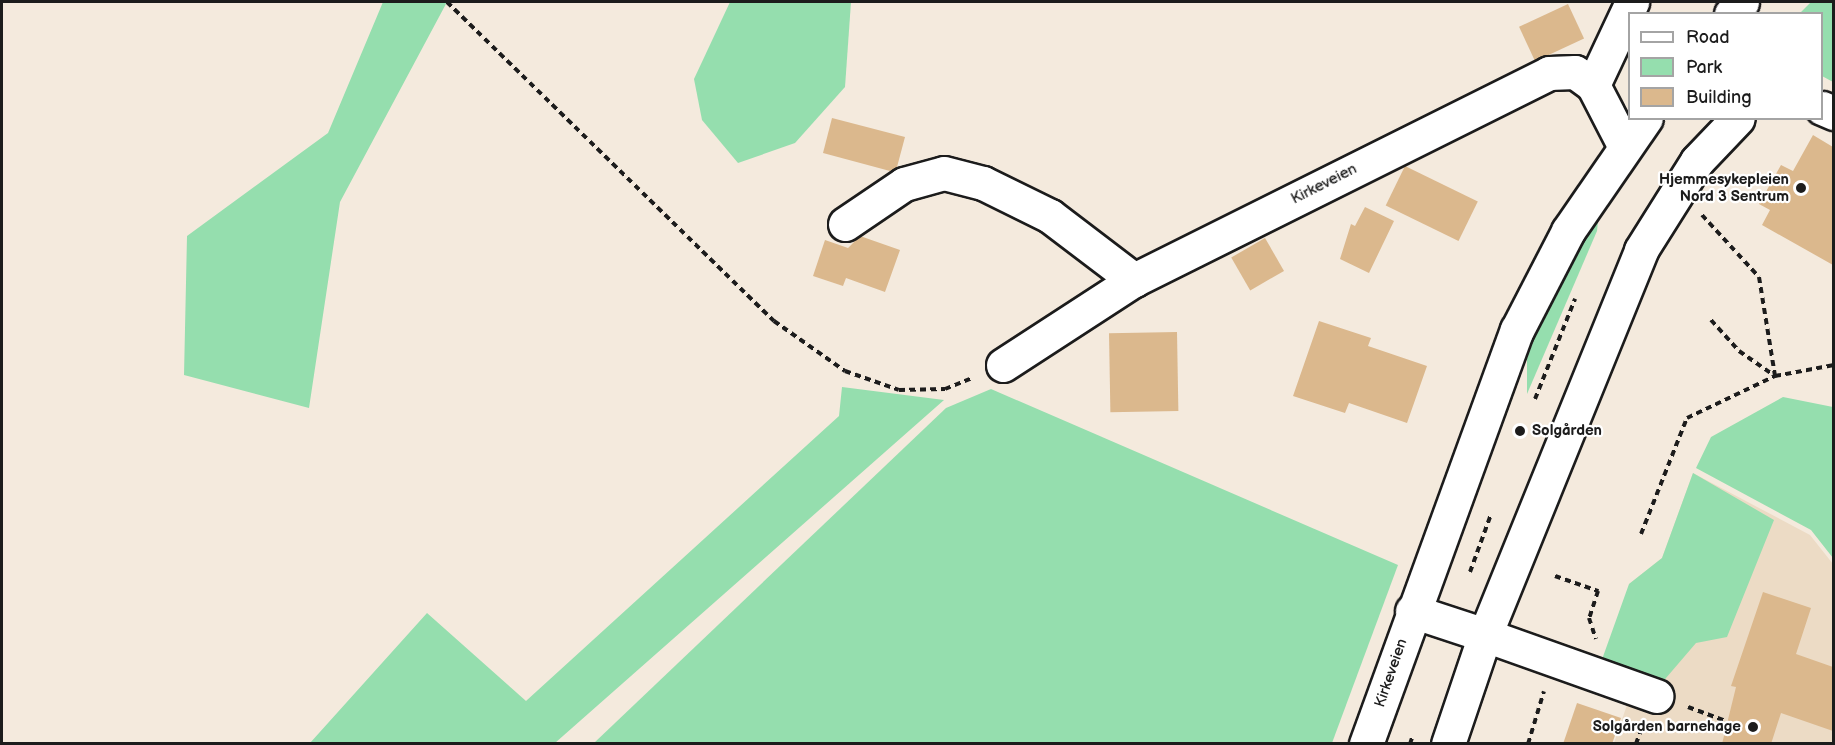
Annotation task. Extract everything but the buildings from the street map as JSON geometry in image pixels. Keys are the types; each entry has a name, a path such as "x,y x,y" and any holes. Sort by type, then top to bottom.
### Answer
{"street":[{"path":"1625,147 1593,85 1632,2"},
{"name":"Kirkeveien","path":"1003,365 1134,280 1549,73 1575,72 1593,85"},
{"name":"Kirkeveien","path":"1366,744 1412,611 1521,323 1568,231 1645,120"},
{"path":"1448,744 1485,635 1641,250 1677,194 1736,120"},
{"path":"845,224 904,184 944,173 983,183 1050,216 1134,280"},
{"path":"1412,611 1656,696"}],"path":[{"path":"447,2 774,321 845,371 899,390 945,389 1003,365"},
{"path":"1677,194 1721,232 1759,277 1775,376"},
{"path":"1535,399 1579,289"},
{"path":"1711,320 1739,351 1775,376"},
{"path":"1641,534 1687,418 1775,376 1833,365"},
{"path":"1556,576 1598,591 1589,618 1596,637"},
{"path":"1528,744 1553,659"},
{"path":"1656,696 1726,721"}],"shaded area":[{"path":"1693,473 1810,535 1833,564 1833,743 1614,743 1629,699 1629,584 1662,558"}],"green space":[{"path":"383,2 447,2 340,202 309,408 184,375 187,236 328,133"},
{"path":"730,2 851,2 845,87 795,143 738,163 702,120 694,79"},
{"path":"1811,2 1833,2 1833,82 1823,77 1823,12 1801,12"},
{"path":"1599,212 1597,231 1527,394 1527,358 1547,305"},
{"path":"842,387 944,400 555,743 310,743 427,613 526,701 839,416"},
{"path":"991,389 1398,565 1332,743 594,743 946,408"},
{"path":"1783,397 1833,407 1833,558 1811,530 1696,468 1711,437"},
{"path":"1693,473 1774,520 1727,637 1696,643 1660,685 1600,665 1629,584 1662,558"}],"place":[{"name":"Hjemmesykepleien Nord 3 Sentrum","path":"1801,188"},
{"name":"Solgården","path":"1520,431"},
{"name":"Solgården barnehage","path":"1753,727"}]}
